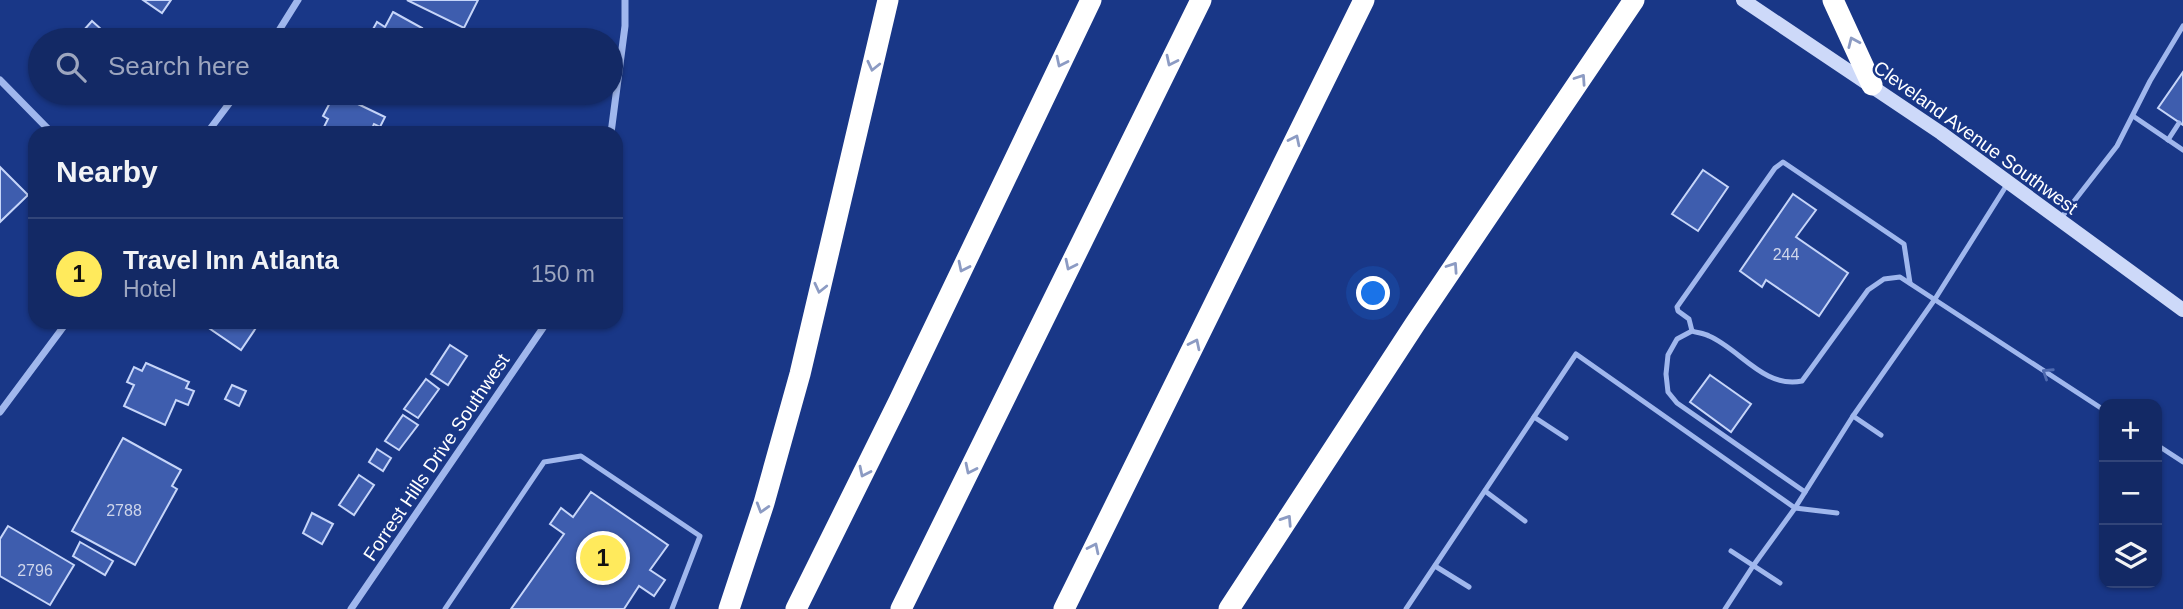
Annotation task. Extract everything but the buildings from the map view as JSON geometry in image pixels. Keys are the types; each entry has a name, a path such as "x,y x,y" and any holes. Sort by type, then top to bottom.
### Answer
{"highway":[{"path":"729,609 764,503 800,374 888,0"},
{"path":"796,609 1091,0"},
{"path":"901,609 1201,0"},
{"path":"1063,609 1364,0"},
{"path":"1229,609 1415,324 1634,0"},
{"path":"1833,0 1872,85"}],"main road":[{"name":"Cleveland Avenue Southwest","path":"1743,0 1872,85 2183,310"}],"street":[{"path":"280,28 298,0"},
{"path":"623,41 625,0"},
{"path":"0,80 45,126"},
{"path":"212,126 228,105"},
{"path":"612,126 615,105"},
{"path":"0,412 62,329"},
{"name":"Forrest Hills Drive Southwest","path":"351,609 543,329"}],"lane":[{"path":"2059,220 2117,146 2150,81 2183,26"},
{"path":"2133,116 2183,150"},
{"path":"2168,140 2179,122"},
{"path":"1692,331 1689,319 1678,311 1677,307 1775,168 1783,162 1904,244 1910,283"},
{"path":"1725,609 1795,508 1853,416 1936,299 2008,183"},
{"path":"1805,492 1677,403 1668,392 1666,374 1668,355 1677,339 1692,331 1709,336 1776,381 1802,381 1868,290 1884,279 1900,277 2099,407"},
{"path":"1406,609 1576,354 1795,508 1837,513"},
{"path":"1853,416 1881,435"},
{"path":"1534,417 1566,439"},
{"path":"2162,448 2183,462"},
{"path":"445,609 544,462 581,456 700,536 672,609"},
{"path":"1485,491 1525,521"},
{"path":"1731,551 1780,583"},
{"path":"1435,566 1469,587"}],"place":[{"name":"Travel Inn Atlanta","path":"603,558"}]}
